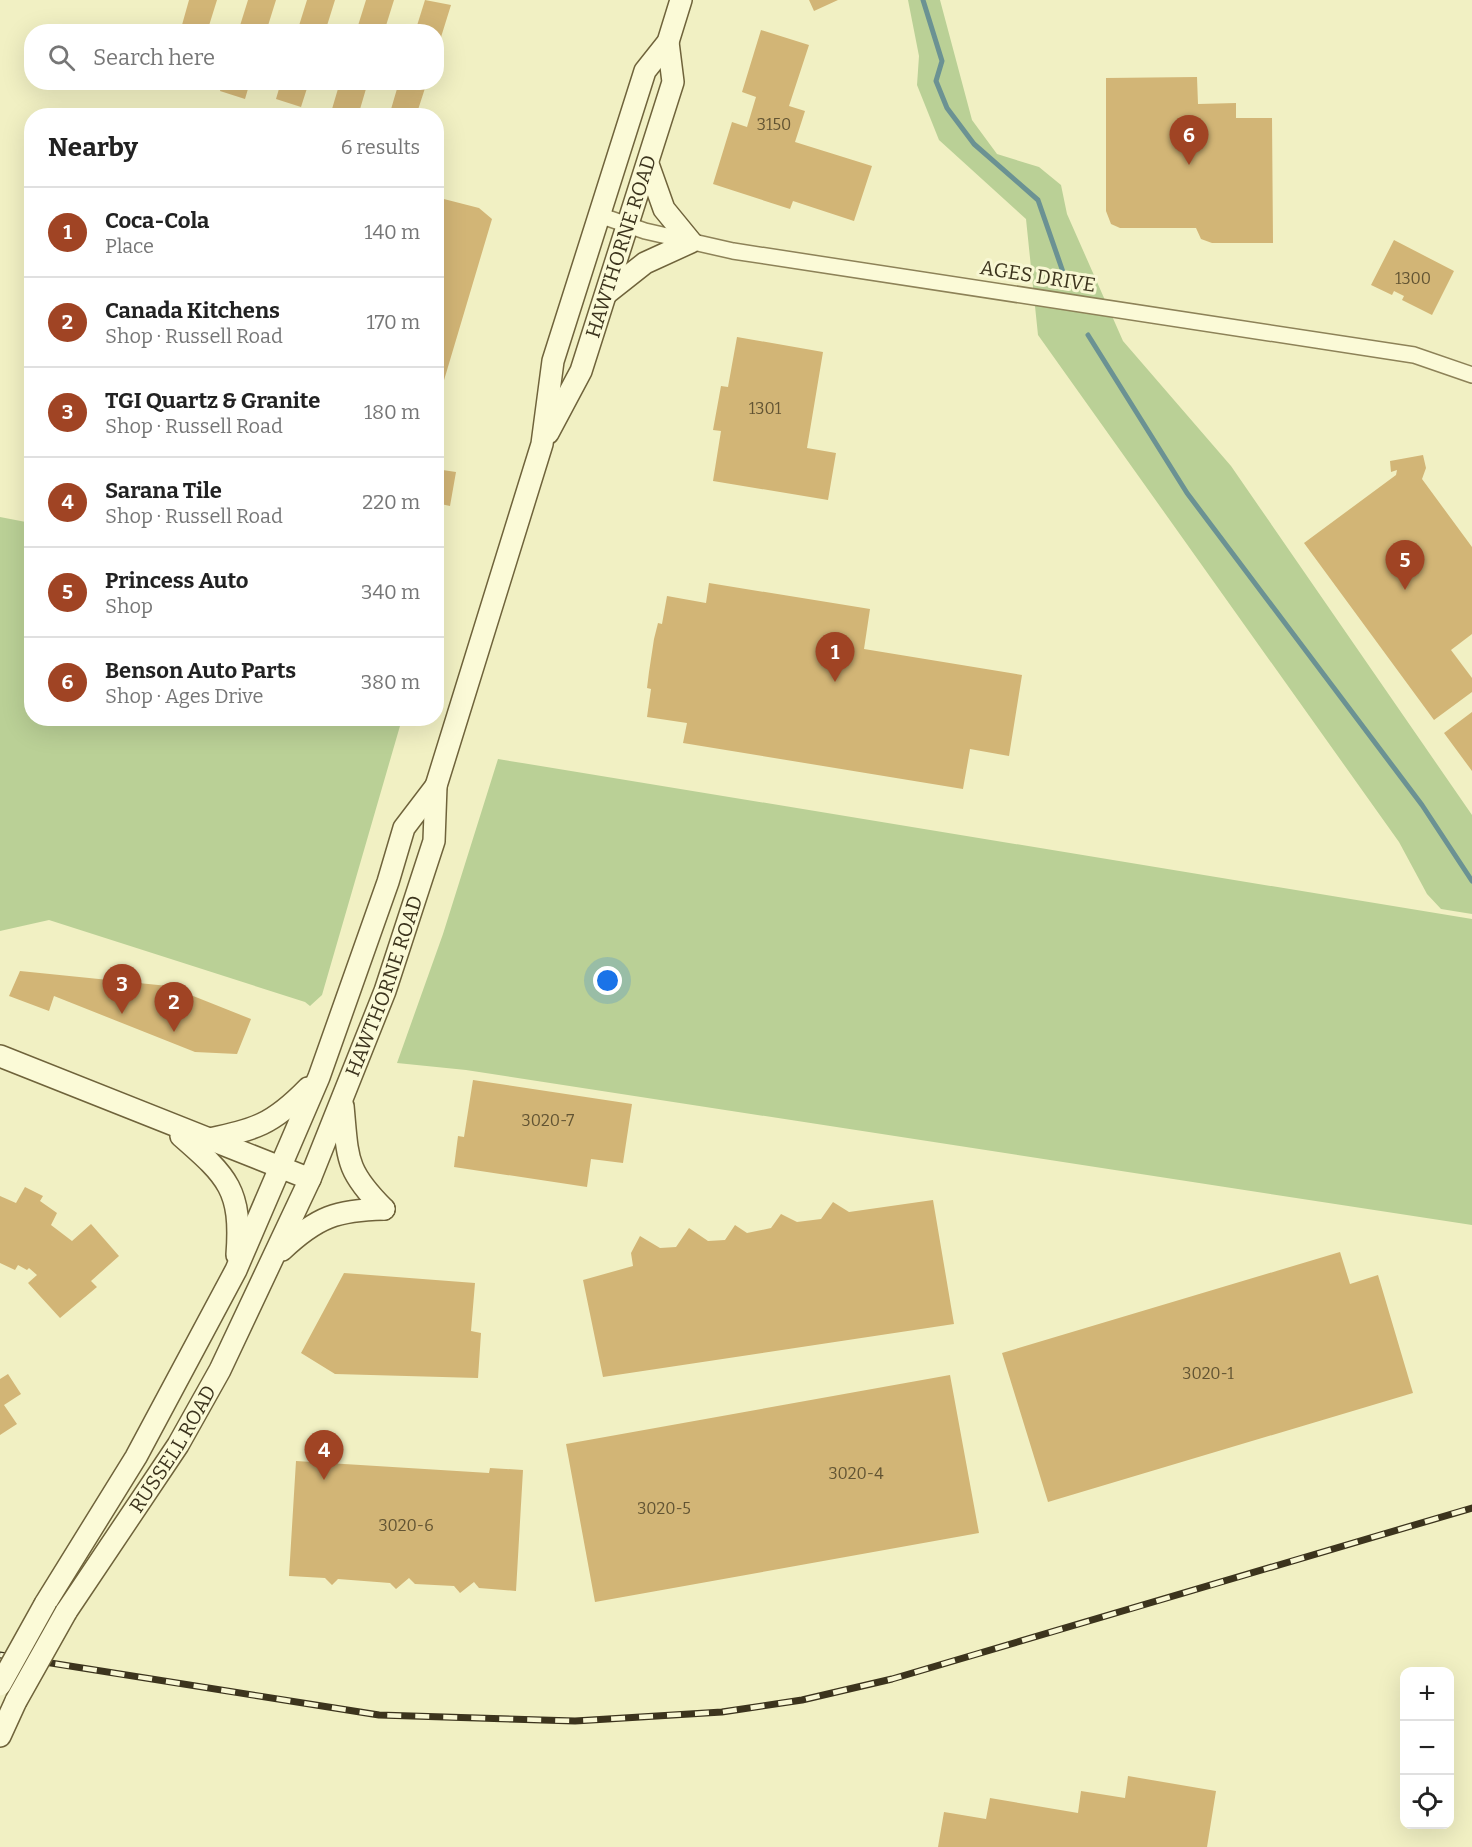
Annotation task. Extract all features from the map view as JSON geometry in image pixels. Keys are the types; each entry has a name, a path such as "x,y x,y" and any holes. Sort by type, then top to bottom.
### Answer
{"main road":[{"name":"HAWTHORNE ROAD","path":"310,1179 385,991 434,841 436,786 542,444 553,361 645,71 668,42 681,0"},
{"name":"HAWTHORNE ROAD","path":"542,444 581,371 648,164 673,82 668,42"},
{"path":"606,293 645,263 691,242 664,209 648,164"},
{"name":"HAWTHORNE ROAD","path":"279,1168 319,1077 388,882 404,828 436,786"},
{"path":"0,1056 204,1140 310,1179"},
{"path":"204,1140 267,1123 290,1107 319,1077"},
{"path":"275,1256 299,1234 324,1218 352,1210 384,1209 361,1186 350,1164 342,1101"},
{"path":"170,1126 209,1160 231,1188 238,1222 236,1270"},
{"name":"RUSSELL ROAD","path":"0,1685 45,1604 136,1457 236,1270 279,1168"},
{"name":"RUSSELL ROAD","path":"0,1736 16,1701 66,1612 178,1445 220,1370 310,1179"}],"street":[{"name":"AGES DRIVE","path":"598,215 628,226 733,251 1414,355 1472,375"}],"green space":[{"path":"908,0 940,0 972,120 997,154 1039,167 1061,185 1067,214 1123,341 1231,466 1472,815 1472,914 1441,909 1427,894 1399,842 1038,335 1026,219 939,140 917,85 919,56"},
{"path":"0,517 24,522 24,726 400,726 322,995 310,1006 305,1002 49,920 0,931"},
{"path":"498,759 1472,919 1472,1225 466,1070 397,1063 443,934"}],"building":[{"path":"189,0 217,0 210,24 182,24"},
{"path":"248,0 276,0 268,24 240,24"},
{"path":"307,0 335,0 328,24 300,24"},
{"path":"366,0 394,0 386,24 358,24"},
{"path":"425,0 451,5 444,28 444,24 418,24"},
{"path":"809,0 838,0 814,11"},
{"path":"761,30 809,45 789,106 805,111 795,142 872,166 854,221 793,201 790,209 713,184 732,122 747,127 756,97 742,92"},
{"path":"1197,77 1198,104 1236,103 1236,118 1272,118 1273,243 1212,243 1201,239 1196,228 1120,228 1111,224 1106,211 1106,78"},
{"path":"220,90 248,90 245,99"},
{"path":"279,90 306,90 301,107 276,99"},
{"path":"338,90 366,90 360,108 332,108"},
{"path":"397,90 424,90 419,108 391,108"},
{"path":"444,199 479,208 492,219 444,380"},
{"path":"1394,240 1454,271 1432,315 1402,300 1404,296 1394,291 1392,295 1371,285"},
{"path":"737,337 823,352 807,448 836,453 828,500 713,481 721,431 713,430 721,386 728,387"},
{"path":"1423,455 1426,468 1422,479 1472,547 1472,634 1451,650 1472,678 1472,692 1434,720 1304,543 1396,475 1397,470 1391,472 1390,461"},
{"path":"444,470 456,472 450,506 444,505"},
{"path":"709,583 870,609 864,649 1022,675 1009,756 970,749 963,789 683,743 687,723 647,717 651,689 647,688 654,639 658,623 662,624 667,596 706,603"},
{"path":"1472,712 1472,771 1444,733"},
{"path":"20,971 168,986 251,1019 237,1054 195,1052 54,996 49,1011 9,996"},
{"path":"473,1080 632,1104 623,1163 591,1159 587,1187 454,1167 458,1136 464,1137"},
{"path":"25,1187 43,1196 40,1201 57,1213 51,1225 72,1241 91,1224 119,1256 91,1281 97,1287 60,1318 28,1283 37,1275 29,1268 27,1270 18,1265 15,1270 0,1263 0,1196 16,1203"},
{"path":"933,1200 954,1324 603,1377 583,1280 633,1266 631,1253 640,1236 660,1248 676,1247 689,1228 708,1241 725,1240 735,1225 747,1233 771,1228 781,1214 797,1222 821,1219 833,1202 849,1212"},
{"path":"1340,1252 1350,1284 1378,1275 1413,1393 1048,1502 1002,1353"},
{"path":"344,1273 475,1283 471,1331 481,1333 478,1378 335,1374 301,1353"},
{"path":"8,1374 21,1394 4,1405 17,1424 0,1435 0,1379"},
{"path":"950,1375 979,1533 595,1602 566,1444"},
{"path":"296,1461 489,1473 490,1468 523,1470 516,1591 479,1588 474,1582 460,1593 454,1586 415,1584 409,1578 396,1589 390,1583 338,1579 332,1585 325,1578 289,1576"},
{"path":"1128,1776 1216,1791 1207,1847 938,1847 944,1812 986,1819 990,1798 1078,1813 1081,1791 1125,1798"}],"waterway":[{"path":"923,0 942,61 936,81 947,108 974,144 1038,200 1063,272"},
{"path":"1088,335 1187,493 1422,805 1472,881"}],"railway":[{"path":"0,1655 379,1715 575,1721 722,1712 802,1700 892,1679 1472,1508"}],"place":[{"name":"Benson Auto Parts","path":"1189,165"},
{"name":"Princess Auto","path":"1405,590"},
{"name":"Coca-Cola","path":"835,682"},
{"name":"TGI Quartz & Granite","path":"122,1014"},
{"name":"Canada Kitchens","path":"174,1032"},
{"name":"Sarana Tile","path":"324,1480"}]}
